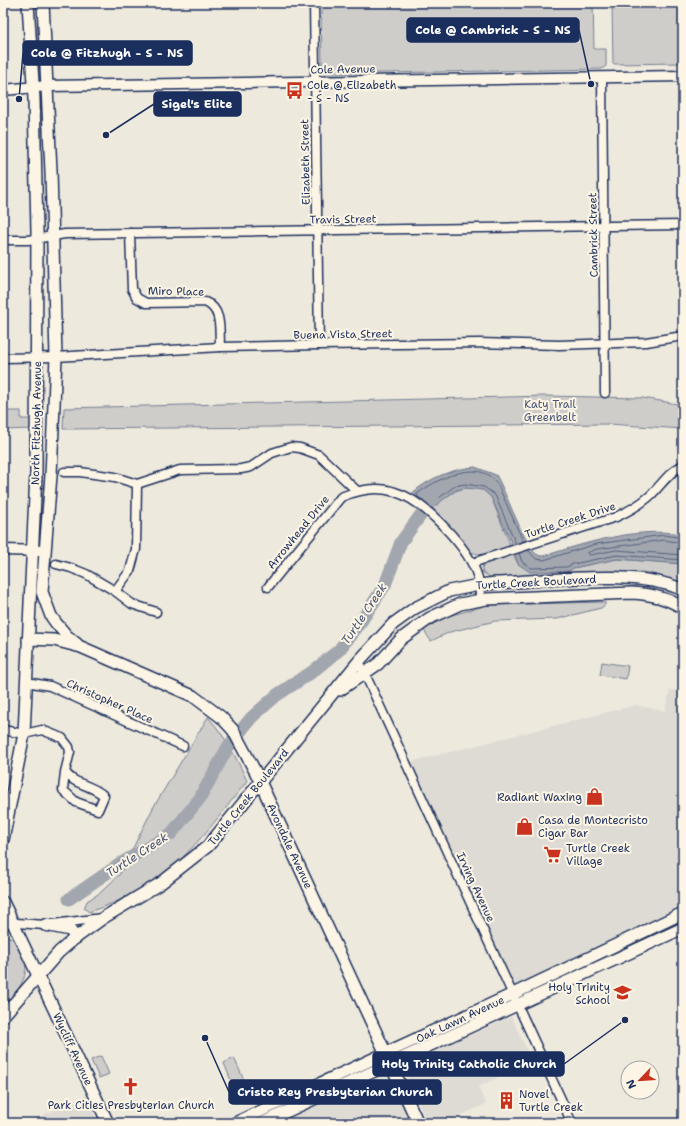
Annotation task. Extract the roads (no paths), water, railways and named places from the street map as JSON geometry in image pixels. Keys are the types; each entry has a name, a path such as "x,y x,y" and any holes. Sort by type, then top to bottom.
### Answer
{"main road":[{"name":"North Fitzhugh Avenue","path":"3,840 24,734 36,474 38,358 37,238 33,88 28,3"},
{"name":"North Fitzhugh Avenue","path":"42,592 51,475 56,357 48,86 43,3"},
{"path":"36,474 51,475"},
{"path":"613,578 613,593"},
{"name":"Turtle Creek Boulevard","path":"107,916 161,883 208,846 258,777 334,693 393,624 437,596 449,591 479,584 613,578 658,581 683,590"},
{"name":"Avondale Avenue","path":"42,592 51,616 67,636 81,647"},
{"name":"Turtle Creek Boulevard","path":"334,693 378,664 414,628 460,604 480,600 613,593 652,595 669,600 683,608"},
{"path":"405,615 414,628"},
{"name":"Avondale Avenue","path":"28,639 54,640 81,647 172,685 193,696 212,709 228,724 240,740 258,777 418,1123"},
{"path":"3,902 8,922 38,975"},
{"name":"Oak Lawn Avenue","path":"388,1059 513,994 683,913"},
{"path":"3,1016 60,952 76,938 107,916"},
{"path":"44,925 70,930 76,938"},
{"name":"Oak Lawn Avenue","path":"236,1123 271,1113 388,1059 518,1005 605,963 683,928"},
{"path":"600,952 605,963"},
{"name":"Wycliff Avenue","path":"38,975 108,1123"},
{"name":"Oak Lawn Avenue","path":"262,1123 271,1113"}],"street":[{"name":"Elizabeth Street","path":"314,3 319,344"},
{"name":"Cole Avenue","path":"3,90 48,86 683,76"},
{"name":"Cambrick Street","path":"602,77 605,393"},
{"name":"Travis Street","path":"3,240 53,236 130,233 683,225"},
{"name":"Miro Place","path":"130,233 132,289 137,298 146,303 205,302 210,304 214,307 218,317 220,348"},
{"name":"Buena Vista Street","path":"3,358 38,358 319,344 653,342 683,336"},
{"path":"64,472 87,473 115,477 137,484 180,470 241,469 251,467 272,453 292,447 300,448 319,455 357,491"},
{"name":"Turtle Creek Drive","path":"472,563 628,512 651,494 668,474 683,465"},
{"path":"340,475 344,486 345,496 357,491 374,490 396,492 433,515 444,526 472,563 479,584 480,600"},
{"path":"115,591 130,571 136,549 137,484"},
{"name":"Arrowhead Drive","path":"268,587 345,496"},
{"path":"3,550 45,551"},
{"path":"56,564 72,568 86,574 115,591 132,604 156,612"},
{"name":"Irving Avenue","path":"359,662 572,1123"},
{"name":"Christopher Place","path":"26,682 50,686 183,746"},
{"path":"3,730 24,734 42,730 62,738 70,752 65,772 63,790 76,802 98,810 104,796 98,790 72,779 65,772"},
{"name":"Turtle Creek Boulevard","path":"8,922 44,925 107,916"}],"water":[{"path":"475,467 496,475 522,531 533,551 540,556 613,537 630,534 666,532 683,534 683,564 617,559 573,568 569,571 530,572 518,564 511,542 491,497 483,490 465,488 456,490 431,509 409,496 423,485 439,476 457,470"}],"waterway":[{"name":"Turtle Creek","path":"69,899 123,862 171,834 200,798 228,747 251,718 277,695 312,672 339,650 362,620 385,585 401,542 433,498"}],"place":[{"name":"Cole @ Cambrick - S - NS","path":"591,84"},
{"name":"Cole @ Elizabeth - S - NS","path":"294,91"},
{"name":"Cole @ Fitzhugh - S - NS","path":"19,99"},
{"name":"Sigel's Elite","path":"106,135"},
{"name":"Radiant Waxing","path":"595,797"},
{"name":"Casa de Montecristo Cigar Bar","path":"525,826"},
{"name":"Turtle Creek Village","path":"553,854"},
{"name":"Holy Trinity School","path":"623,993"},
{"name":"Holy Trinity Catholic Church","path":"625,1020"},
{"name":"Cristo Rey Presbyterian Church","path":"205,1038"},
{"name":"Park Cities Presbyterian Church","path":"131,1087"},
{"name":"Novel Turtle Creek","path":"506,1100"}],"park label":[{"name":"Katy Trail Greenbelt","path":"550,410"}]}
